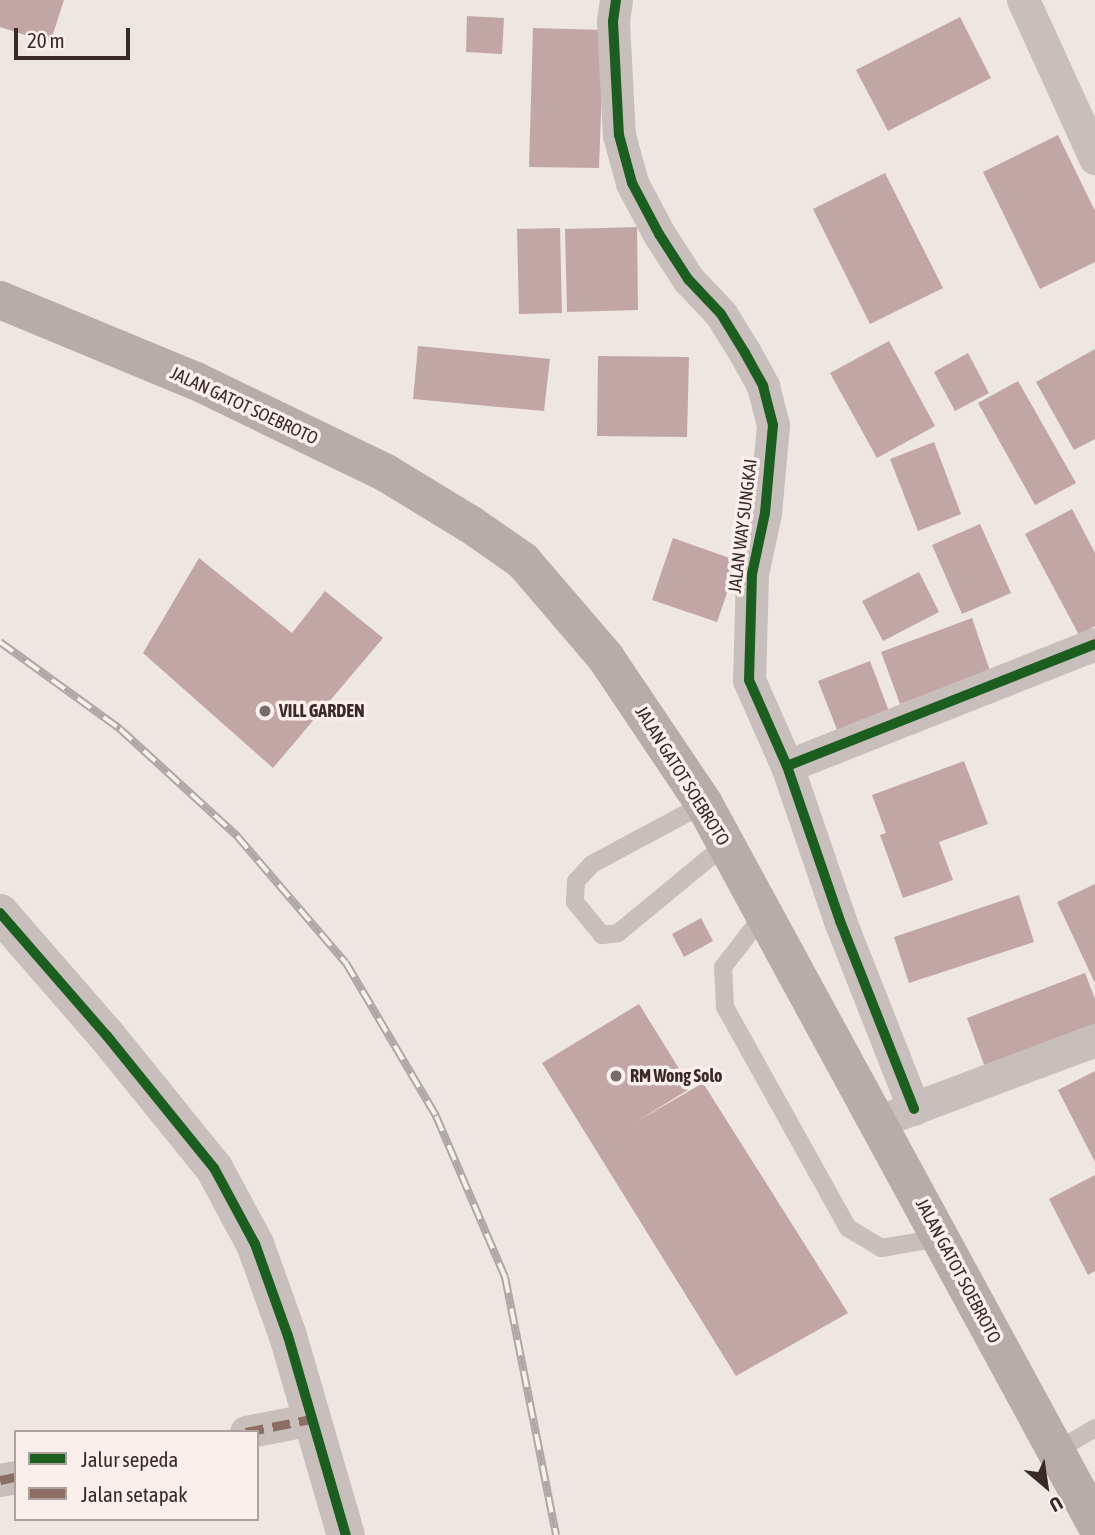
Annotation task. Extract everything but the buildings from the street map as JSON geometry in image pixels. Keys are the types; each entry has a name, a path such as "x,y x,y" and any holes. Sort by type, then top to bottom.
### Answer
{"main road":[{"name":"JALAN GATOT SOEBROTO","path":"0,300 196,382 386,473 470,524 523,561 606,659 704,804 1095,1523"}],"street":[{"name":"JALAN WAY SUNGKAI","path":"616,0 613,22 619,135 632,183 659,234 688,279 720,314 745,353 763,386 772,425 765,513 752,574 749,680 787,766 840,921 914,1110"},
{"path":"1023,0 1095,158"},
{"path":"787,766 1095,644"},
{"path":"0,913 214,1168 256,1244 288,1336 346,1535"},
{"path":"878,1122 1095,1040"},
{"path":"256,1430 311,1419"}],"lane":[{"path":"704,804 592,864 576,881 575,902 602,935 618,933 726,844"},
{"path":"765,913 723,967 725,1007 848,1228 881,1248 941,1238"},
{"path":"1056,1451 1095,1428"}],"railway":[{"path":"0,642 120,729 237,836 346,963 436,1116 505,1277 556,1535"}],"marked path":[{"path":"256,1430 311,1419"},
{"path":"0,1480 14,1477"}],"cycle path":[{"path":"616,0 613,22 619,135 632,183 659,234 688,279 721,314 745,353 763,386 773,425 765,513 752,574 749,680 787,766 840,921 914,1109"},
{"path":"787,766 1095,644"},
{"path":"0,913 107,1036 214,1168 255,1244 288,1336 346,1535"}],"place":[{"name":"VILL GARDEN","path":"265,711"},
{"name":"RM Wong Solo","path":"616,1076"}]}
